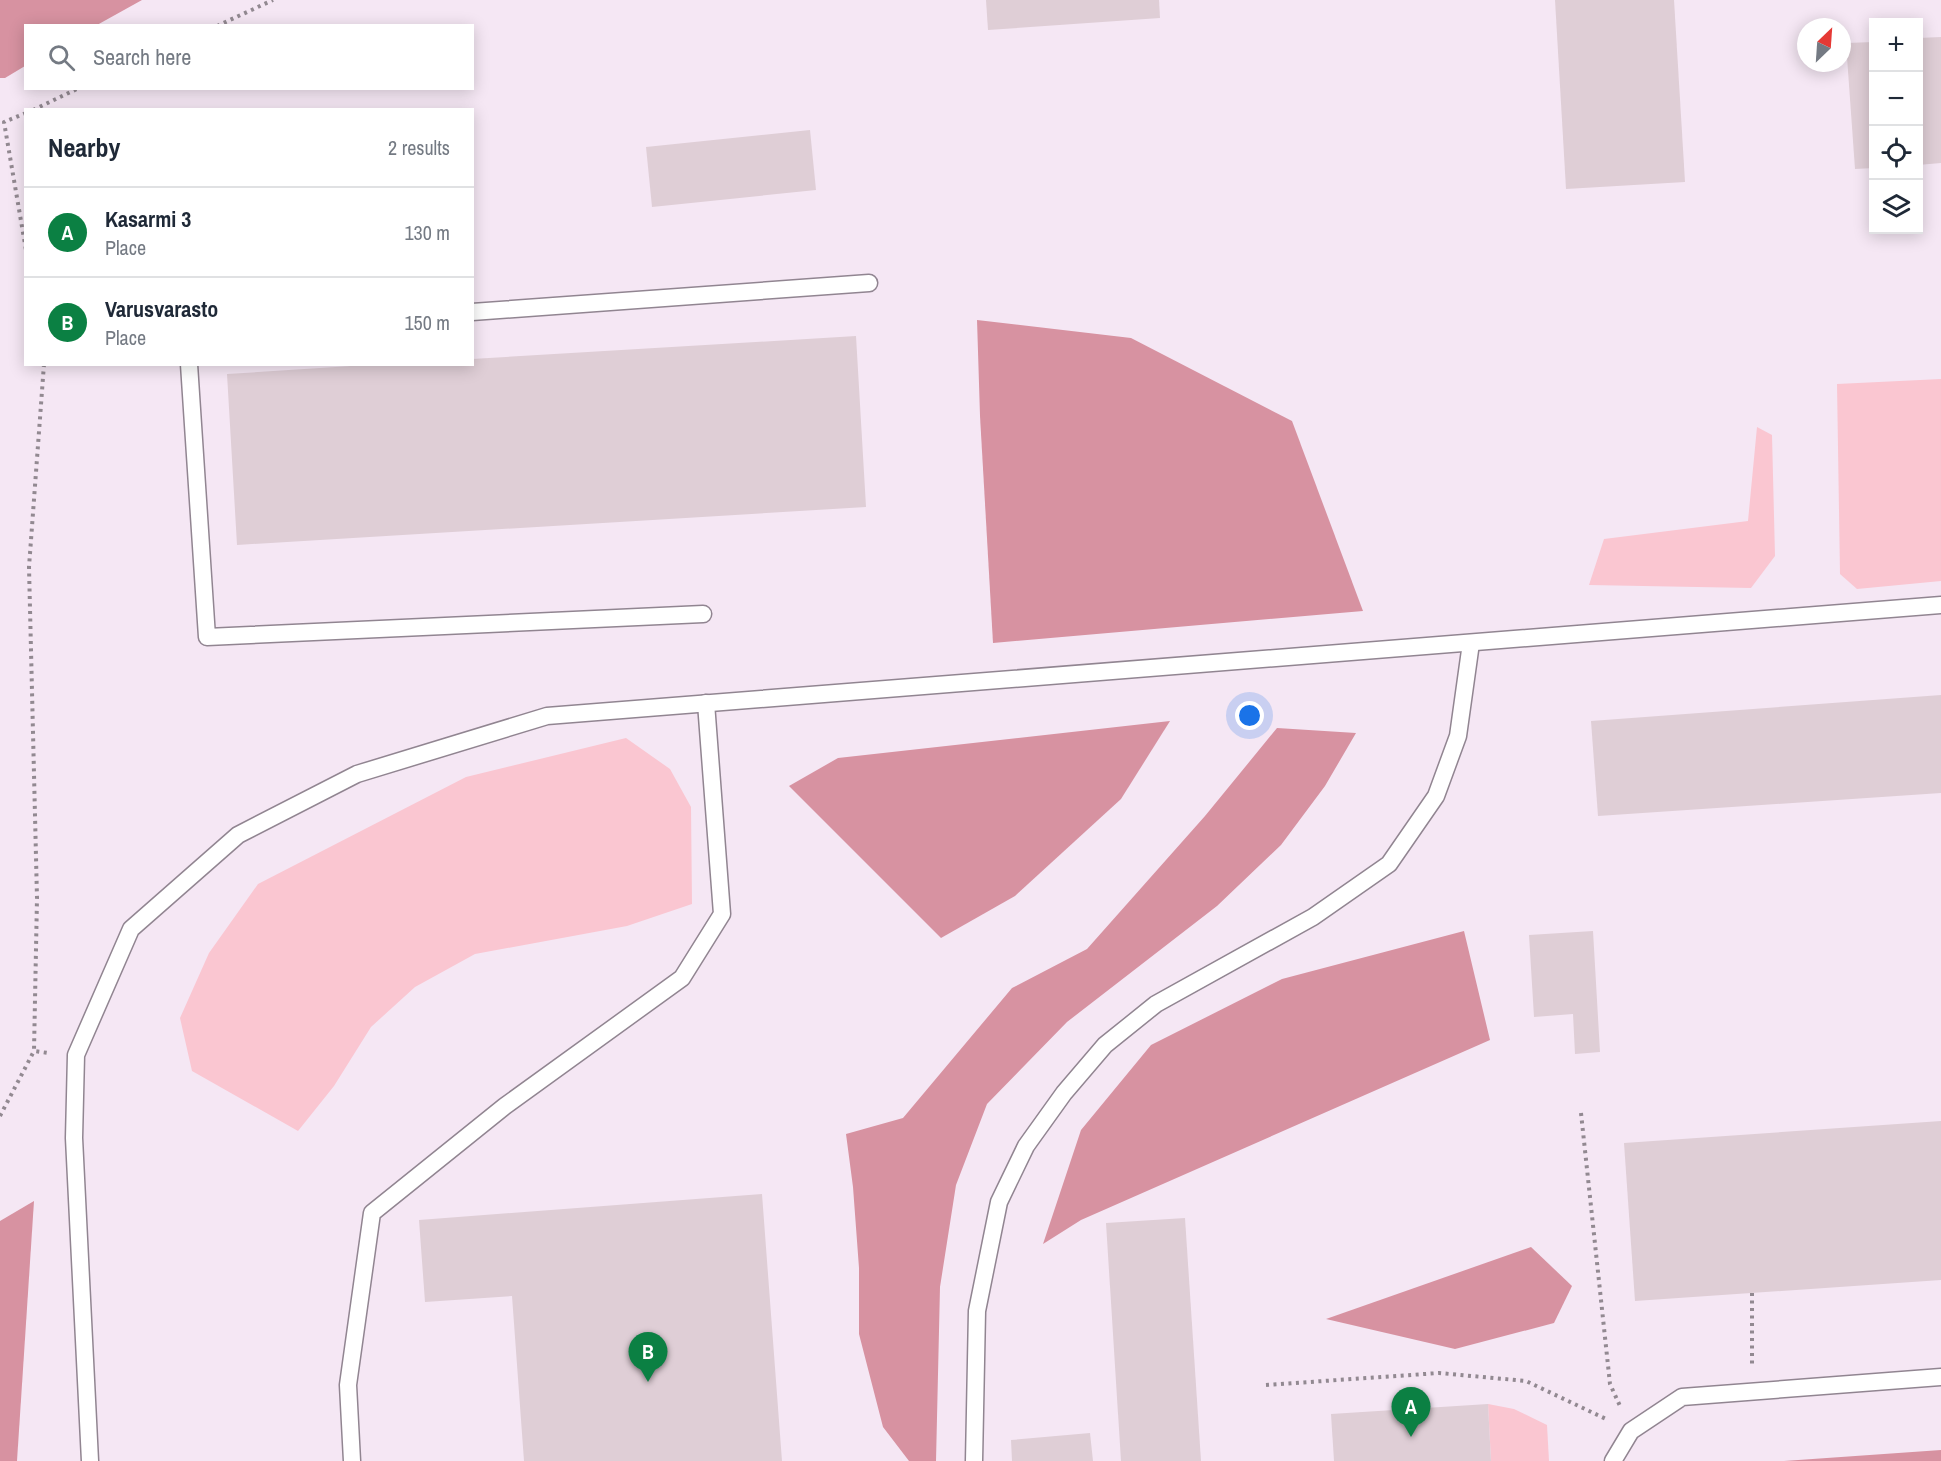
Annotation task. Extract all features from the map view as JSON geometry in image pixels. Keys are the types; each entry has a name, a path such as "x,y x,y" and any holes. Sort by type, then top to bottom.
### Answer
{"lane":[{"path":"474,312 869,283"},
{"path":"189,366 207,637 703,614"},
{"path":"90,1461 74,1138 76,1055 131,929 238,835 357,774 547,716 1941,606"},
{"path":"974,1461 977,1311 999,1202 1026,1146 1064,1094 1106,1045 1156,1004 1313,917 1389,864 1436,796 1458,736 1471,643"},
{"path":"352,1461 348,1385 372,1213 505,1106 681,978 722,914 706,704"},
{"path":"1613,1461 1632,1431 1682,1397 1941,1377"}],"path":[{"path":"221,24 273,0"},
{"path":"37,108 75,90"},
{"path":"24,114 4,122 24,238"},
{"path":"0,1116 34,1051 37,898 29,567 44,366"},
{"path":"34,1051 76,1055"},
{"path":"1581,1113 1610,1384 1632,1431"},
{"path":"1752,1293 1752,1392"},
{"path":"1266,1386 1439,1373 1526,1381 1632,1431"}],"shaded area":[{"path":"0,0 142,0 99,24 24,24 24,67 5,78 0,78"},
{"path":"977,320 1131,338 1292,421 1363,611 993,643"},
{"path":"1941,379 1941,581 1857,589 1840,574 1837,384"},
{"path":"1757,427 1772,435 1775,556 1751,588 1589,585 1604,539 1748,521"},
{"path":"1170,721 1121,799 1015,896 941,938 789,786 838,758"},
{"path":"1277,728 1356,733 1325,786 1281,845 1217,906 1067,1022 987,1104 956,1185 940,1287 936,1461 909,1461 883,1427 859,1334 859,1268 853,1187 846,1134 903,1118 1012,988 1087,949 1205,816"},
{"path":"626,738 670,769 691,807 692,904 627,926 475,954 415,987 371,1027 334,1086 298,1131 192,1071 180,1018 209,953 258,884 466,777"},
{"path":"1464,931 1490,1040 1081,1220 1043,1244 1081,1130 1151,1045 1282,979"},
{"path":"34,1201 17,1461 0,1461 0,1221"},
{"path":"1531,1247 1572,1286 1554,1323 1455,1349 1326,1319"},
{"path":"1488,1404 1514,1409 1547,1425 1549,1461 1491,1461"},
{"path":"1941,1450 1941,1461 1784,1461"}],"building":[{"path":"986,0 1159,0 1160,18 988,30"},
{"path":"1555,0 1674,0 1685,182 1566,189"},
{"path":"1941,37 1941,163 1923,165 1923,72 1923,38"},
{"path":"1869,42 1869,168 1855,169 1848,72 1851,72 1851,43"},
{"path":"810,130 816,190 652,207 646,147"},
{"path":"856,336 866,507 237,545 227,374 351,366 474,366 474,359"},
{"path":"1941,695 1941,793 1598,816 1591,721"},
{"path":"1593,931 1600,1052 1575,1054 1573,1014 1534,1017 1529,935"},
{"path":"1941,1121 1941,1280 1635,1301 1624,1143"},
{"path":"762,1194 782,1461 524,1461 512,1296 425,1302 419,1220"},
{"path":"1185,1218 1201,1461 1121,1461 1106,1223"},
{"path":"1488,1404 1491,1461 1334,1461 1331,1414"},
{"path":"1090,1433 1093,1461 1012,1461 1011,1440"}],"place":[{"name":"Varusvarasto","path":"648,1382"},
{"name":"Kasarmi 3","path":"1411,1437"}]}
